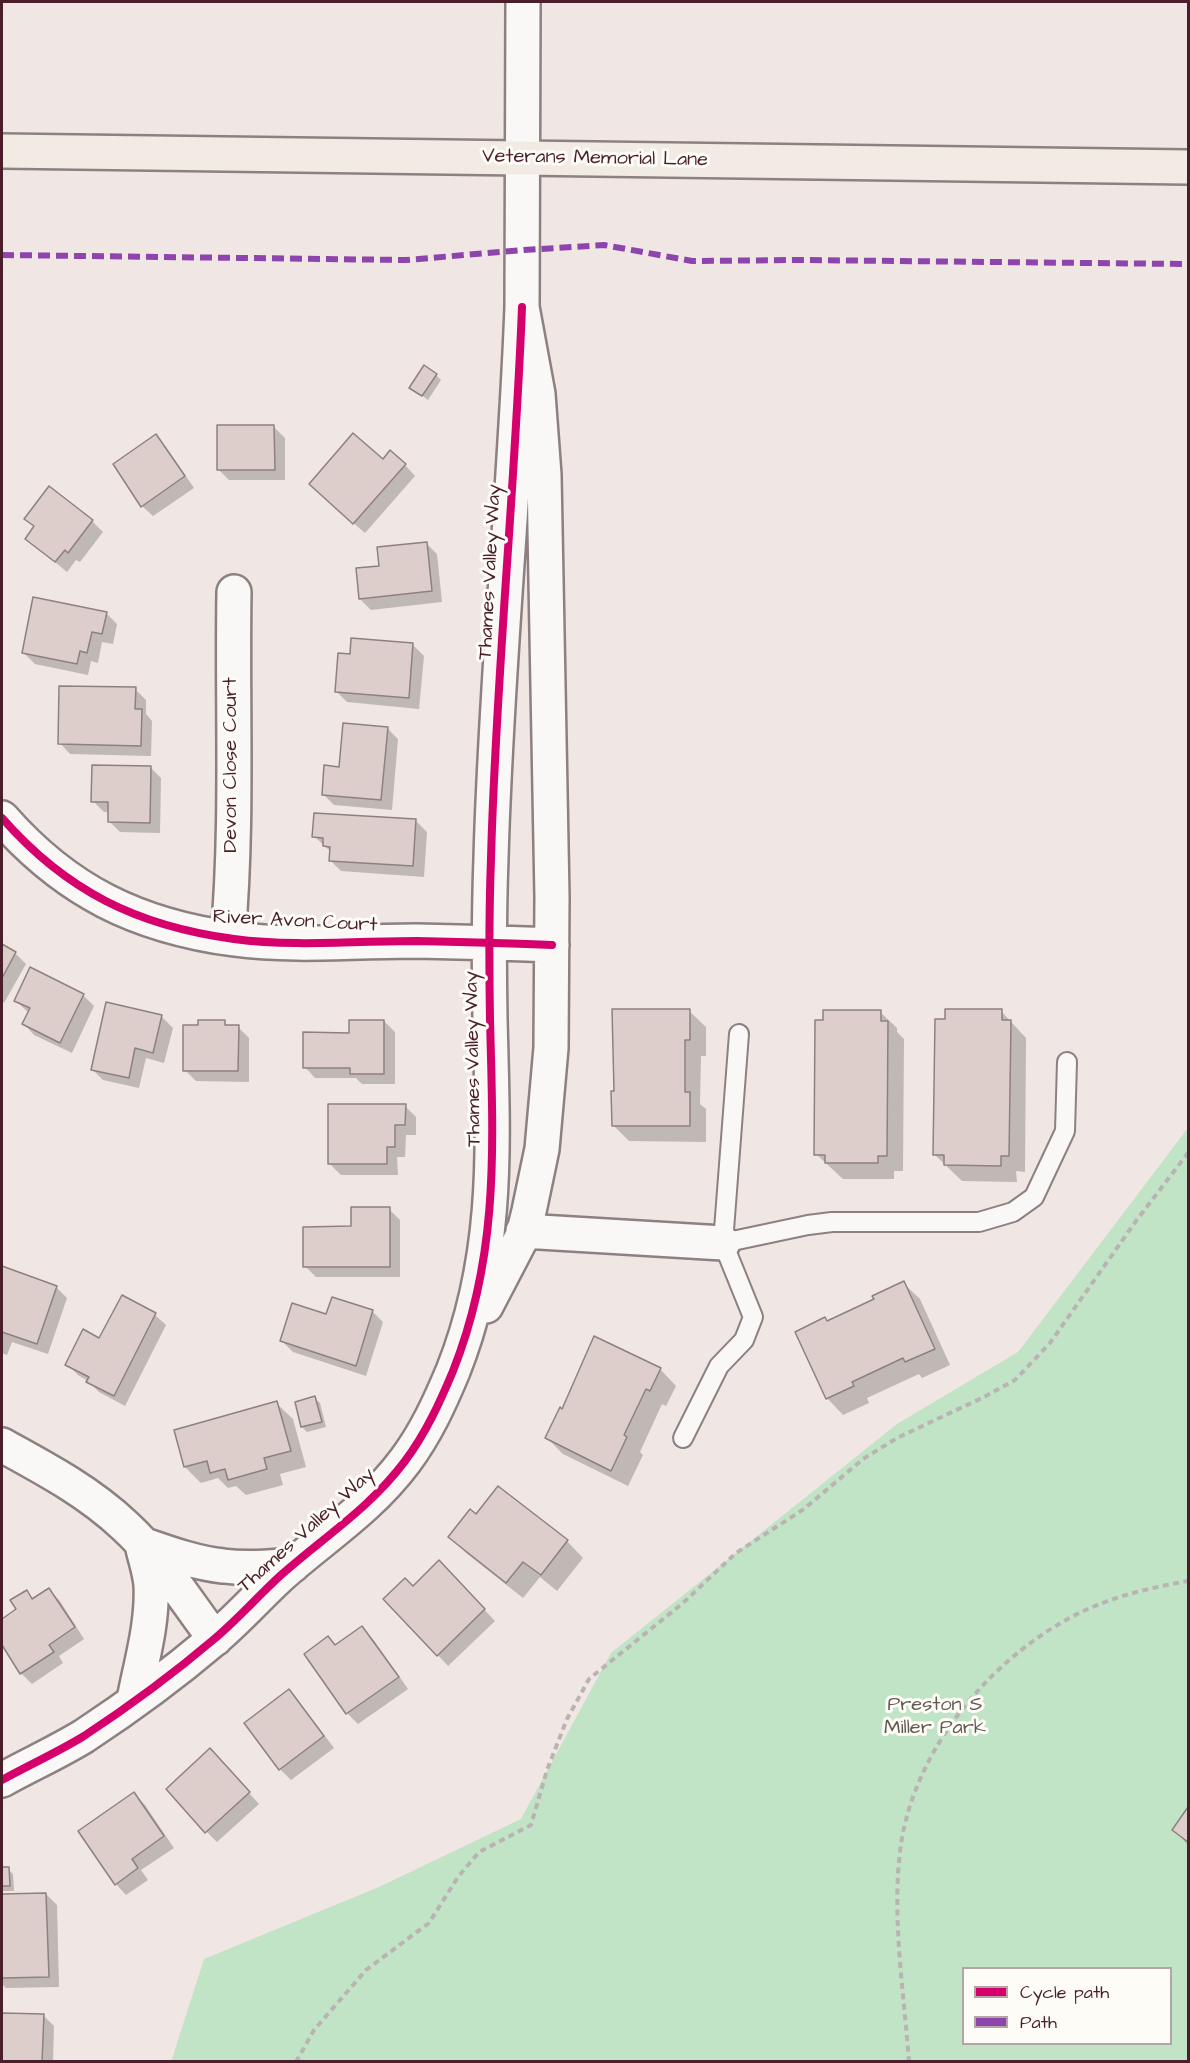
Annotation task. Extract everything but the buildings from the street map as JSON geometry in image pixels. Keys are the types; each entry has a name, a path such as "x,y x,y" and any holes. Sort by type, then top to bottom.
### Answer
{"main road":[{"name":"Veterans Memorial Lane","path":"2,151 1188,166"}],"street":[{"name":"Thames Valley Way","path":"457,1360 477,1295 487,1242 492,1186 489,942 491,854 519,388 522,307 523,2"},
{"name":"Thames Valley Way","path":"2,1780 82,1737 134,1701 215,1638 292,1565 355,1515 390,1480 419,1441 431,1419 457,1360 523,1232 542,1149 551,1048 552,945 543,429 533,359 522,307"},
{"name":"Devon Close Court","path":"228,938 234,798 234,592"},
{"name":"River Avon Court","path":"2,818 24,843 55,870 89,892 123,910 160,924 196,933 228,938 303,942 489,942 552,945"},
{"path":"523,1232 723,1243"},
{"path":"2,1446 41,1466 84,1493 128,1528 215,1638"},
{"path":"142,1544 188,1559 222,1566 244,1568 292,1565"},
{"path":"134,1701 151,1605 151,1584 142,1544"}],"lane":[{"path":"683,1438 719,1366 744,1340 753,1317 723,1243 740,1034"},
{"path":"723,1243 832,1222 979,1222 1014,1212 1034,1197 1065,1131 1067,1062"}],"path":[{"path":"296,2061 314,2030 366,1970 429,1923 458,1877 479,1852 531,1825 547,1770 559,1739 589,1679 683,1603 736,1553 804,1509 864,1459 897,1438 1015,1380 1050,1343 1136,1221 1188,1153"},
{"path":"909,2061 898,1900 902,1838 912,1801 928,1762 947,1729 981,1688 1012,1657 1057,1625 1103,1603 1150,1588 1188,1581"}],"green space":[{"name":"Preston S Miller Park","path":"1188,1128 1188,2061 171,2062 204,1959 379,1887 521,1819 611,1653 897,1424 1018,1352"}],"marked path":[{"path":"2,255 406,260 604,245 692,261 1188,264"}],"cycle path":[{"path":"2,1780 84,1736 166,1678 222,1632 281,1575 362,1508 377,1494 413,1450 432,1417 453,1371 479,1284 490,1197 492,1110 489,959 493,789 522,307"},
{"path":"2,818 26,844 78,885 135,914 199,933 279,943 416,941 552,945"}]}
